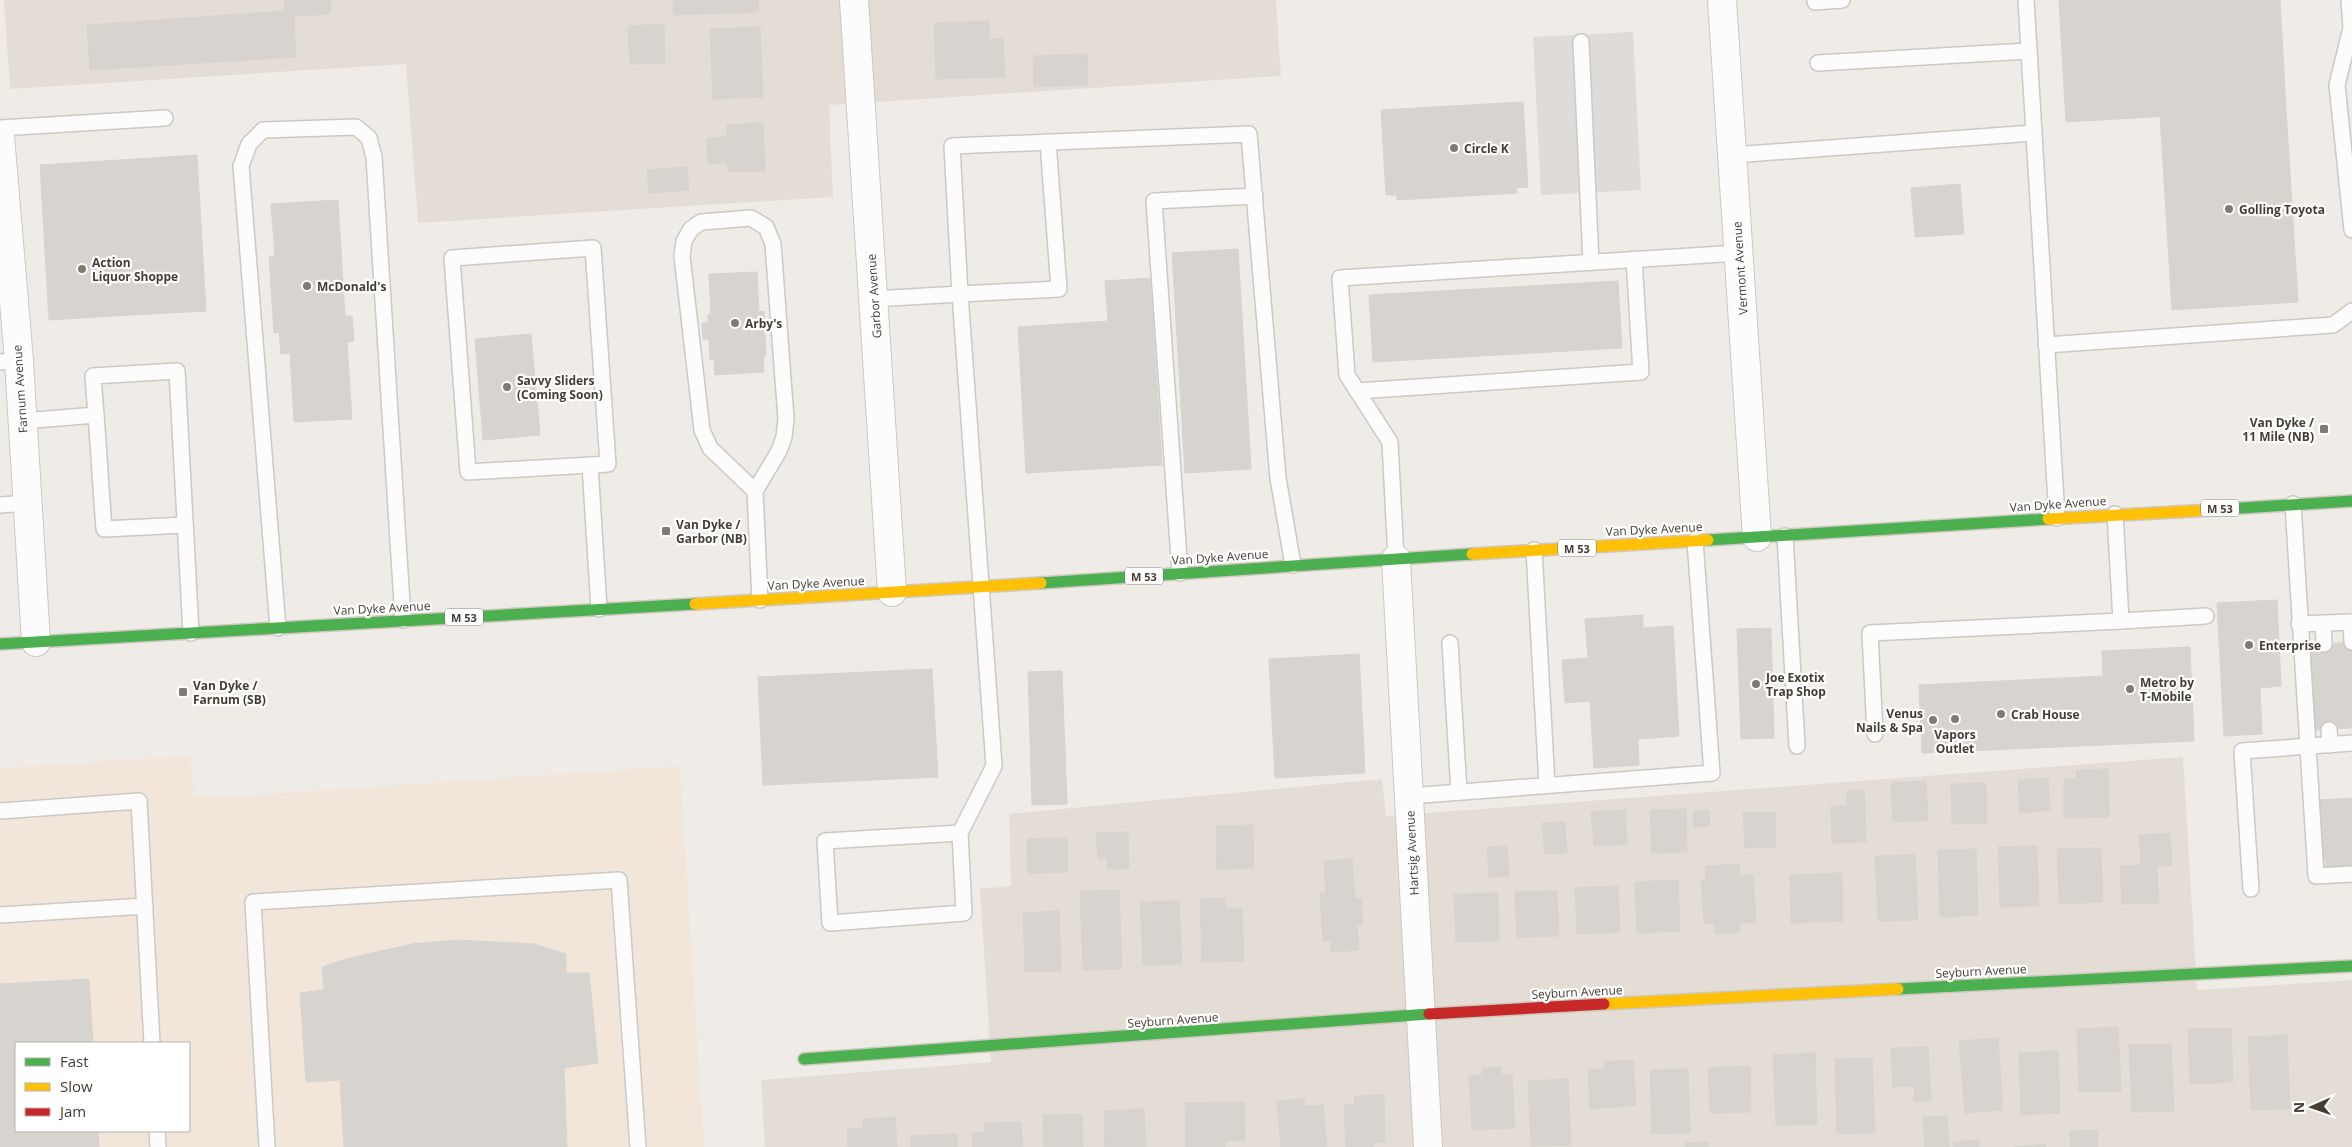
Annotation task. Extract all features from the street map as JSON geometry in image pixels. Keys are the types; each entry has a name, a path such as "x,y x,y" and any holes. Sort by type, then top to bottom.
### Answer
{"main road":[{"name":"Van Dyke Avenue","path":"0,644 982,587 1396,558 2352,501"},
{"name":"Seyburn Avenue","path":"804,1059 1490,1010 2352,966"}],"street":[{"name":"Garbor Avenue","path":"854,0 892,592"},
{"name":"Vermont Avenue","path":"1722,0 1758,537"},
{"name":"Farnum Avenue","path":"0,136 10,362 23,421 36,642"},
{"name":"Hartsig Avenue","path":"1396,558 1428,1147"}],"lane":[{"path":"1815,2 1842,0"},
{"path":"2026,0 2057,518"},
{"path":"2350,0 2351,28 2338,85 2352,230"},
{"path":"1581,42 1591,262"},
{"path":"1818,63 2028,51"},
{"path":"0,128 165,118"},
{"path":"278,628 241,166 249,144 263,130 356,127 369,138 374,157 403,620"},
{"path":"1732,155 2033,133"},
{"path":"960,833 825,842 830,923 964,913 960,833 994,766 960,294 952,146 1249,134 1278,478 1293,565"},
{"path":"874,299 1060,289 1048,142"},
{"path":"1180,573 1154,201 1255,196"},
{"path":"755,491 710,448 702,430 682,256 684,241 691,229 701,222 751,218 766,227 774,244 786,419 784,437 779,451 755,491 760,600"},
{"path":"593,248 608,464 590,464 468,472 452,258 593,248"},
{"path":"1396,558 1390,442 1347,375 1340,278 1739,253"},
{"path":"1357,391 1641,372 1634,259"},
{"path":"2046,345 2333,325 2352,311"},
{"path":"185,525 104,529 93,376 177,371 191,633"},
{"path":"23,421 96,416"},
{"path":"590,464 599,609"},
{"path":"0,505 28,503"},
{"path":"2293,504 2316,876 2352,874"},
{"path":"2115,514 2121,621"},
{"path":"1785,536 1797,746"},
{"path":"1409,796 1712,773 1695,541"},
{"path":"1534,550 1547,785"},
{"path":"1875,734 1870,633 2206,616"},
{"path":"2299,624 2351,622 2352,642"},
{"path":"2323,623 2324,644"},
{"path":"1450,643 1459,792"},
{"path":"2250,889 2242,751 2307,746 2329,737 2352,743"},
{"path":"0,811 139,801 152,1042"},
{"path":"267,1147 253,902 619,880 638,1147"},
{"path":"0,915 145,906"},
{"path":"157,1132 158,1147"}],"shaded area":[{"path":"4,0 1276,0 1281,76 829,105 833,197 418,223 406,64 10,89"},
{"path":"1633,32 1641,190 1541,195 1533,37"},
{"path":"190,756 194,796 238,796 680,766 704,1147 0,1147 0,768"},
{"path":"2183,757 2197,990 2352,980 2352,1147 765,1147 761,1080 991,1062 980,889 1011,886 1009,814 1382,779 1386,816"}],"building":[{"path":"284,0 331,0 331,14 294,16 296,57 90,70 87,25 285,11"},
{"path":"673,0 758,0 759,12 673,15"},
{"path":"2059,0 2280,0 2286,109 2066,122"},
{"path":"989,21 989,39 1003,39 1005,77 936,79 934,23"},
{"path":"664,24 665,63 630,64 628,26"},
{"path":"760,27 763,97 713,99 710,29"},
{"path":"1087,54 1088,85 1034,87 1033,56"},
{"name":"Circle K","path":"1523,102 1528,187 1516,188 1517,193 1397,200 1397,195 1386,195 1381,110"},
{"name":"Golling Toyota","path":"2286,109 2298,302 2172,310 2160,116"},
{"path":"763,123 765,171 728,172 727,163 708,164 707,138 727,137 727,125"},
{"path":"197,155 206,311 130,315 120,160"},
{"path":"120,160 130,315 49,320 40,165"},
{"path":"687,167 689,190 649,193 647,170"},
{"path":"1960,184 1964,234 1915,237 1911,188"},
{"name":"McDonald's","path":"338,200 345,316 352,316 354,341 347,342 352,419 294,422 290,353 281,354 279,332 274,333 269,257 275,257 271,204"},
{"path":"1238,249 1251,469 1185,473 1172,253"},
{"name":"Arby's","path":"757,272 759,312 764,311 766,356 763,356 764,372 715,375 714,359 710,360 709,339 703,339 702,323 708,323 708,314 711,314 709,274"},
{"path":"1150,278 1162,465 1026,473 1018,327 1108,321 1105,281"},
{"path":"1618,281 1622,348 1373,362 1369,295"},
{"name":"Savvy Sliders (Coming Soon)","path":"531,334 540,435 483,440 475,339"},
{"name":"Enterprise","path":"2277,600 2281,686 2260,688 2262,734 2224,736 2217,603"},
{"path":"1643,615 1643,628 1673,626 1679,736 1638,739 1639,765 1594,768 1590,701 1565,703 1562,660 1588,658 1585,619"},
{"name":"Joe Exotix Trap Shop","path":"1771,628 1774,738 1741,739 1737,629"},
{"path":"2352,642 2352,728 2315,730 2310,645"},
{"path":"2190,647 2194,741 1922,753 1919,685 2103,676 2102,651"},
{"path":"1359,654 1365,773 1275,778 1269,659"},
{"path":"932,669 938,777 763,785 758,677"},
{"path":"1062,671 1067,804 1032,805 1028,672"},
{"path":"2108,769 2109,817 2064,818 2064,779 2077,778 2076,770"},
{"path":"2048,778 2050,810 2020,813 2018,780"},
{"path":"1926,781 1928,820 1893,822 1891,783"},
{"path":"1986,783 1987,823 1952,824 1951,784"},
{"path":"1847,790 1864,790 1865,805 1847,805"},
{"path":"2352,798 2352,866 2326,868 2325,859 2322,860 2318,800"},
{"path":"1865,805 1866,842 1832,843 1831,806"},
{"path":"1686,809 1687,852 1652,853 1650,810"},
{"path":"1625,810 1627,844 1594,846 1591,812"},
{"path":"1709,810 1710,826 1694,827 1693,811"},
{"path":"1775,812 1776,847 1745,848 1743,813"},
{"path":"1565,822 1567,853 1545,854 1542,823"},
{"path":"1253,825 1254,868 1217,869 1216,826"},
{"path":"1128,832 1129,868 1108,869 1107,858 1098,859 1096,833"},
{"path":"2170,833 2172,865 2157,866 2159,903 2122,904 2120,866 2141,865 2139,835"},
{"path":"1067,838 1068,872 1028,873 1027,839"},
{"path":"1507,846 1509,876 1489,877 1487,847"},
{"path":"2037,846 2039,906 2000,907 1998,847"},
{"path":"2101,848 2103,902 2059,904 2057,849"},
{"path":"1976,849 1978,915 1940,917 1938,850"},
{"path":"1915,855 1918,920 1878,921 1875,856"},
{"path":"1352,859 1355,898 1361,898 1363,925 1357,925 1359,950 1331,952 1331,941 1323,942 1320,894 1326,893 1324,861"},
{"path":"1739,864 1740,876 1753,875 1756,922 1740,923 1740,932 1715,934 1714,923 1704,924 1701,880 1706,880 1705,866"},
{"path":"1842,873 1843,921 1791,923 1790,875"},
{"path":"1678,880 1680,931 1637,933 1635,882"},
{"path":"1618,886 1620,932 1577,934 1575,888"},
{"path":"1119,890 1122,969 1083,970 1080,891"},
{"path":"1557,891 1559,936 1517,937 1515,892"},
{"path":"1498,893 1499,941 1456,942 1454,894"},
{"path":"1225,898 1225,908 1242,908 1244,961 1202,962 1200,899"},
{"path":"1179,901 1182,964 1143,965 1140,902"},
{"path":"1059,911 1061,971 1025,972 1023,913"},
{"path":"458,940 534,944 566,954 566,973 589,973 598,1063 564,1068 567,1147 344,1147 340,1080 306,1082 300,993 324,990 322,967 346,959 412,944"},
{"path":"89,979 93,1042 15,1042 15,1132 98,1132 99,1147 0,1147 0,984"},
{"path":"2118,1027 2121,1091 2079,1092 2077,1029"},
{"path":"2231,1028 2233,1082 2190,1084 2188,1029"},
{"path":"2287,1035 2290,1109 2251,1110 2248,1037"},
{"path":"1998,1038 2003,1110 1965,1113 1959,1041"},
{"path":"2171,1044 2174,1111 2132,1112 2129,1045"},
{"path":"1928,1047 1931,1101 1914,1102 1914,1086 1893,1087 1891,1048"},
{"path":"2058,1051 2060,1113 2021,1115 2019,1053"},
{"path":"1815,1053 1817,1124 1776,1125 1773,1055"},
{"path":"1872,1058 1875,1133 1837,1134 1835,1059"},
{"path":"1633,1060 1636,1105 1590,1109 1588,1070 1604,1069 1604,1062"},
{"path":"1750,1066 1751,1112 1710,1113 1708,1068"},
{"path":"1501,1067 1502,1075 1512,1075 1515,1128 1472,1130 1469,1076 1482,1075 1482,1068"},
{"path":"1688,1069 1690,1133 1652,1134 1650,1070"},
{"path":"1568,1079 1571,1145 1531,1146 1528,1081"},
{"path":"1384,1095 1385,1142 1373,1143 1373,1147 1346,1147 1344,1105 1354,1105 1354,1096"},
{"path":"1304,1099 1305,1106 1323,1105 1327,1147 1281,1147 1277,1101"},
{"path":"1244,1102 1245,1140 1225,1141 1225,1147 1186,1147 1185,1103"},
{"path":"1144,1109 1146,1147 1105,1147 1104,1111"},
{"path":"1082,1114 1083,1147 1044,1147 1043,1115"},
{"path":"1947,1116 1949,1147 1925,1147 1923,1117"},
{"path":"895,1117 897,1147 848,1147 847,1129 863,1128 863,1119"},
{"path":"1021,1122 1023,1147 973,1147 972,1133 984,1132 984,1123"},
{"path":"2098,1130 2098,1147 2070,1147 2070,1131"},
{"path":"957,1134 957,1147 911,1147 911,1136"},
{"path":"1979,1140 1979,1147 1953,1147 1953,1142"},
{"path":"1708,1142 1708,1147 1685,1147 1685,1143"},
{"path":"2046,1144 2046,1147 2014,1147"}],"traffic: fast":[{"path":"2211,510 2352,501"},
{"path":"1708,540 2048,519"},
{"path":"1041,583 1472,554"},
{"path":"0,644 695,604"},
{"path":"1898,989 2352,966"},
{"path":"804,1059 1429,1014"}],"traffic: slow":[{"path":"2048,519 2211,510"},
{"path":"1472,554 1708,540"},
{"path":"695,604 1041,583"},
{"path":"1604,1004 1898,989"}],"traffic: jam":[{"path":"1429,1014 1604,1004"}],"place":[{"name":"Circle K","path":"1454,148"},
{"name":"Golling Toyota","path":"2229,209"},
{"name":"Action Liquor Shoppe","path":"82,269"},
{"name":"McDonald's","path":"307,286"},
{"name":"Arby's","path":"735,323"},
{"name":"Savvy Sliders (Coming Soon)","path":"507,387"},
{"name":"Van Dyke / 11 Mile (NB)","path":"2324,429"},
{"name":"Van Dyke / Garbor (NB)","path":"666,531"},
{"name":"Enterprise","path":"2249,645"},
{"name":"Joe Exotix Trap Shop","path":"1756,684"},
{"name":"Metro by T-Mobile","path":"2130,689"},
{"name":"Van Dyke / Farnum (SB)","path":"183,692"},
{"name":"Crab House","path":"2001,714"},
{"name":"Vapors Outlet","path":"1955,719"},
{"name":"Venus Nails & Spa","path":"1933,720"}]}
